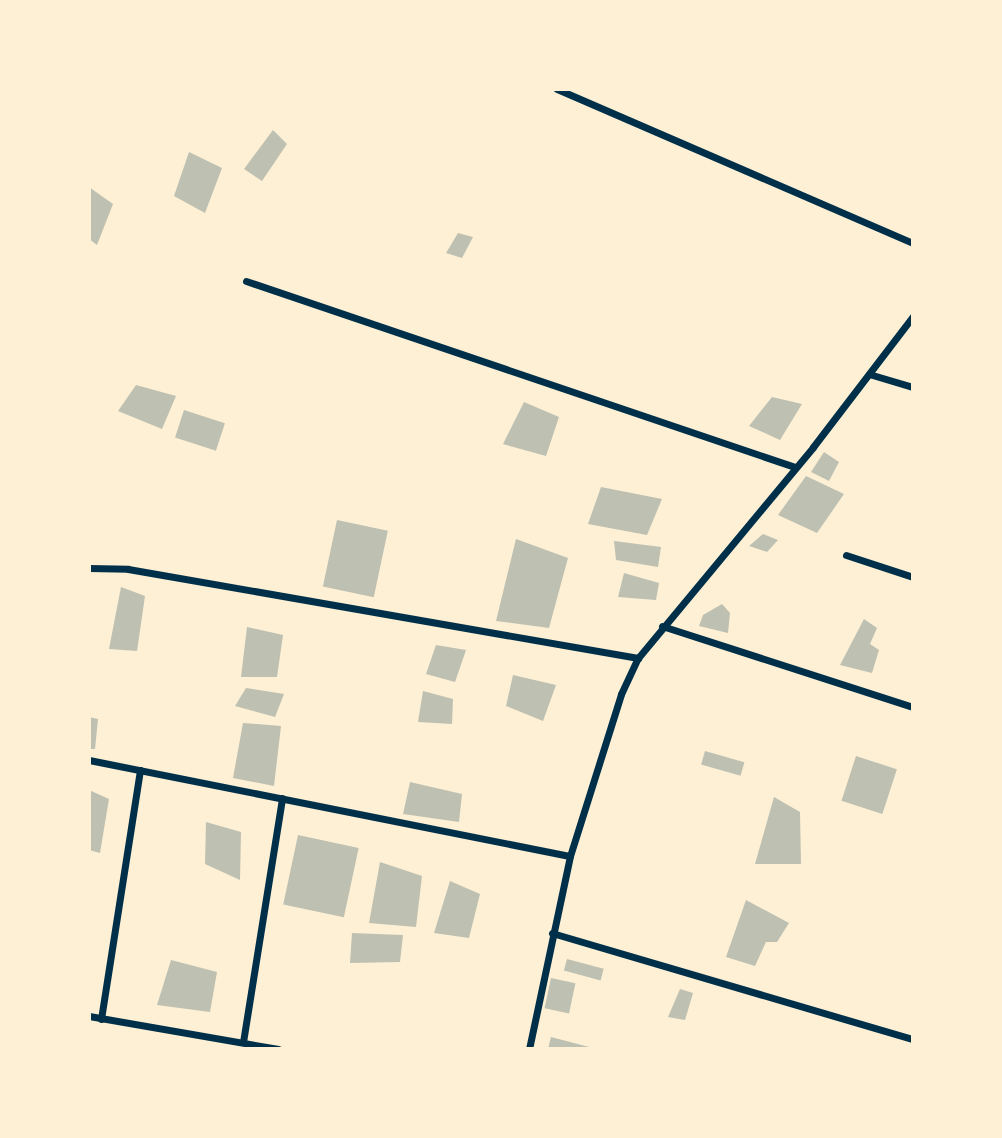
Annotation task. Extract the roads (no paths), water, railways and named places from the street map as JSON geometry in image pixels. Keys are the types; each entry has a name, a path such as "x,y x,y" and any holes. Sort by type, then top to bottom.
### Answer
{"street":[{"path":"557,89 913,243"},
{"path":"246,281 795,467"},
{"path":"528,1049 570,856 621,694 638,657 795,467 913,316"},
{"path":"869,374 913,387"},
{"path":"845,555 913,577"},
{"path":"89,568 128,569 638,657"},
{"path":"662,626 913,706"},
{"path":"89,760 570,856"},
{"path":"102,1018 140,770"},
{"path":"243,1042 282,798"},
{"path":"552,933 913,1040"},
{"path":"89,1016 278,1049"}]}
